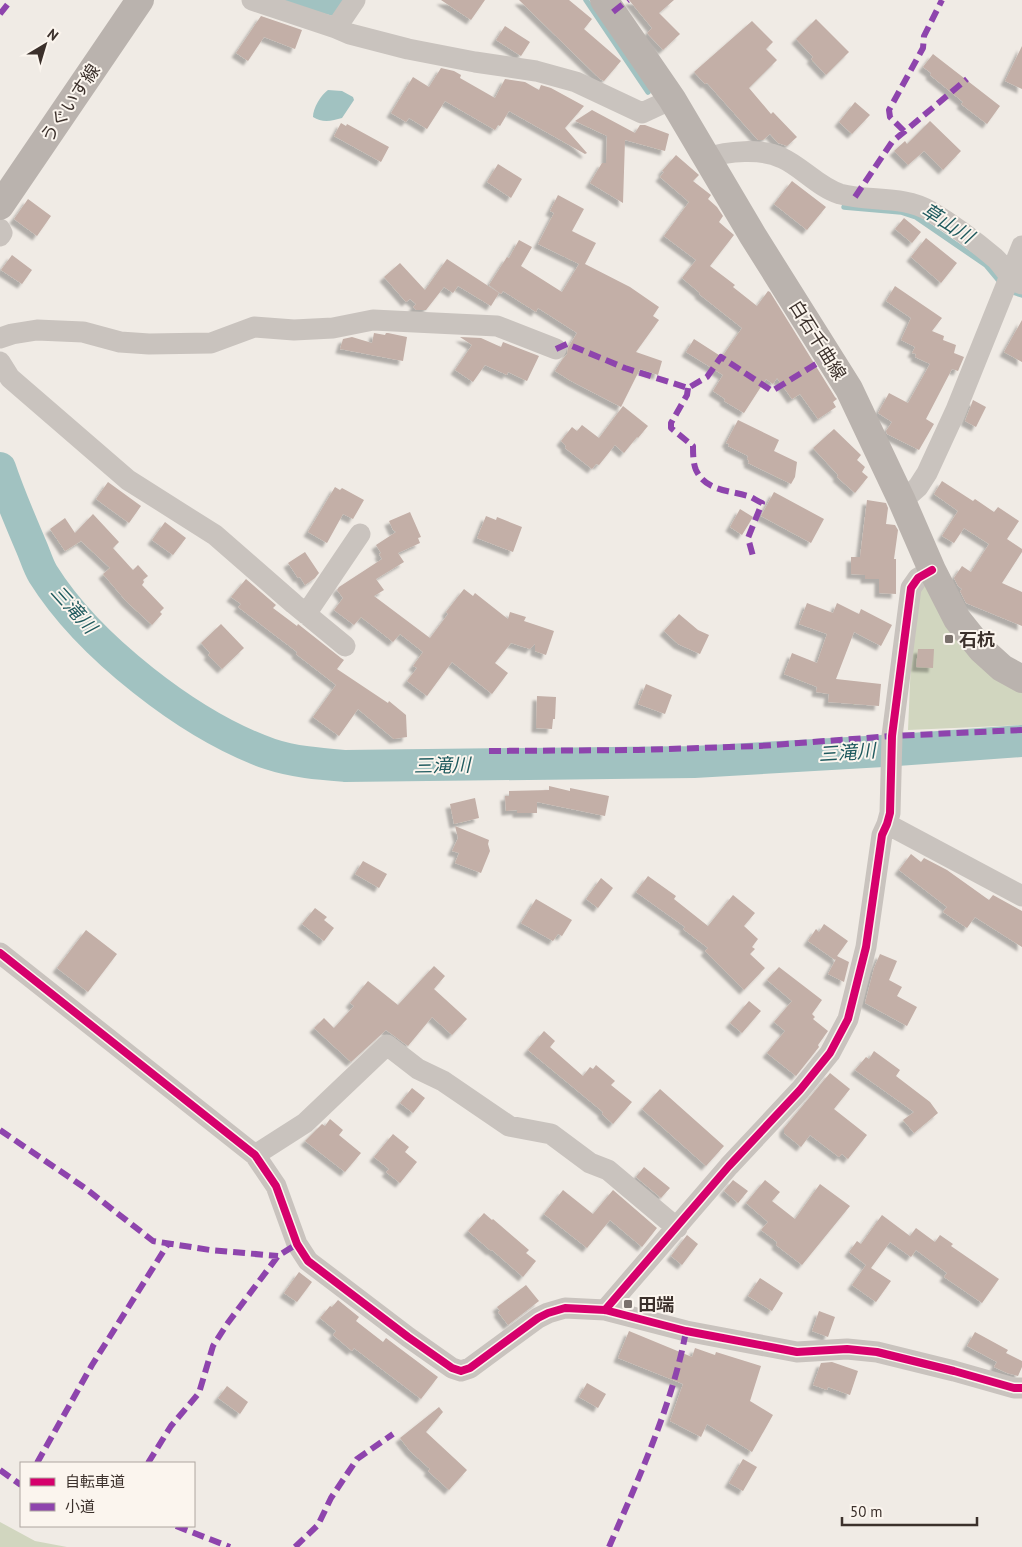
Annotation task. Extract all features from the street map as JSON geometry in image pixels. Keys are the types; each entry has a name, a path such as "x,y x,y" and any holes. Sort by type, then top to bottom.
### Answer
{"main road":[{"name":"うぐいす線","path":"0,206 140,0"},
{"name":"白石千曲線","path":"604,0 672,99 753,236 849,389 932,570 957,619 981,650 1002,668 1022,679"}],"street":[{"path":"252,0 350,34 408,49 536,71 576,82 642,113 672,99"},
{"path":"336,28 355,0"},
{"path":"707,158 718,154 769,153 782,158 822,185 838,193 919,205 980,245 1000,263 1011,283"},
{"path":"0,229 2,233 0,236"},
{"path":"902,501 918,487 927,473 1011,283 1022,246"},
{"path":"0,338 37,330 83,332 120,342 211,344 254,327 294,330 323,329 373,320 497,326 556,349"},
{"path":"0,362 10,378 128,480 215,535 345,646"},
{"path":"306,614 360,534"},
{"path":"605,1310 729,1166 800,1090 830,1053 848,1019 866,947 882,835 888,824 890,813 892,749 910,588 918,578 932,570"},
{"path":"888,824 1022,896"},
{"path":"0,953 255,1155 276,1186 297,1244 308,1261 452,1368 461,1371 470,1368 538,1318 548,1312 565,1308 605,1310 638,1317 686,1331 797,1352 847,1349 877,1352 954,1370 1014,1388 1022,1388"},
{"path":"255,1155 305,1123 387,1046 418,1069 444,1081 509,1126 551,1134 590,1163 608,1170 677,1228"}],"green space":[{"path":"925,585 1022,691 1022,725 908,730 911,661 918,594"},
{"path":"0,1522 35,1541 67,1547 0,1547"}],"water":[{"path":"272,0 349,0 333,16"},
{"path":"328,90 342,91 353,97 354,100 342,118 327,121 313,117 318,102"}],"building":[{"path":"441,0 485,0 471,20"},
{"path":"519,0 569,0 592,19 584,29 621,61 604,81 600,79"},
{"path":"629,0 674,0 659,13 680,34 663,50 647,33 652,28"},
{"path":"261,16 302,30 295,49 264,37 248,61 236,53"},
{"path":"816,19 849,52 826,75 811,59 813,57 796,39"},
{"path":"752,21 773,42 766,49 777,60 749,88 771,114 773,112 797,137 787,146 778,143 770,134 763,140 758,140 707,83 705,84 694,72"},
{"path":"505,26 530,42 521,56 496,40"},
{"path":"1022,46 1022,89 1005,81"},
{"path":"933,54 1000,106 987,124 961,104 963,102 923,67"},
{"path":"441,68 454,71 461,75 460,78 495,98 505,79 525,82 539,90 541,85 551,88 584,106 565,128 587,153 585,154 509,111 500,126 498,125 495,130 445,101 427,129 409,118 406,122 391,113 413,77 429,87"},
{"path":"855,102 870,115 852,134 839,122"},
{"path":"592,110 635,133 640,125 645,125 669,134 665,151 625,140 623,203 590,183 602,163 606,163 607,136 575,121"},
{"path":"930,121 961,151 943,170 924,151 908,165 894,151 905,141 907,144"},
{"path":"341,123 346,126 347,124 389,147 381,162 334,136"},
{"path":"676,155 699,175 693,181 711,195 708,199 723,216 719,222 734,235 710,266 735,285 733,287 757,306 768,291 770,292 837,399 833,402 836,407 818,419 800,394 792,399 777,378 773,384 766,379 744,413 724,401 725,399 713,391 723,375 686,352 694,339 722,357 742,328 682,278 696,260 664,236 689,202 660,177 664,172 662,171"},
{"path":"498,164 522,179 511,198 487,182"},
{"path":"792,181 826,207 807,230 774,204"},
{"path":"558,195 584,209 572,231 596,243 585,264 630,287 659,307 653,316 659,320 636,352 662,361 658,375 640,369 621,407 555,371 567,354 568,348 577,333 538,308 536,312 503,291 501,294 489,285 507,257 509,258 519,240 532,247 521,266 562,292 579,264 538,244 554,213 550,211"},
{"path":"28,199 51,216 37,236 14,219"},
{"path":"904,218 921,232 912,243 895,229"},
{"path":"926,238 957,263 941,283 911,257"},
{"path":"12,255 32,270 22,284 1,270"},
{"path":"447,259 499,293 491,306 458,286 453,293 444,287 426,310 416,310 413,307 416,304 410,299 406,302 384,277 400,263 425,290"},
{"path":"895,286 942,318 932,331 944,336 943,340 956,345 954,353 964,357 958,371 952,369 926,419 934,424 919,450 887,434 886,431 892,422 878,413 889,393 908,403 930,364 915,357 916,354 912,353 915,347 901,340 911,318 886,301"},
{"path":"1022,320 1022,362 1004,352"},
{"path":"374,333 385,335 388,333 407,337 403,361 340,349 343,339 352,337 372,343"},
{"path":"460,337 481,338 501,347 503,342 539,356 527,381 508,372 507,375 485,365 473,382 455,370 472,345"},
{"path":"973,400 986,407 976,427 965,421"},
{"path":"623,406 648,426 624,453 615,445 599,465 596,464 592,469 565,448 566,446 561,441 572,427 577,431 582,425 599,438"},
{"path":"738,420 779,440 774,451 797,462 795,477 791,484 748,463 748,456 728,446 729,444 726,443"},
{"path":"834,429 861,455 857,460 865,467 862,472 868,477 855,493 837,477 838,475 813,448"},
{"path":"942,481 994,512 998,507 1019,521 1007,539 1022,549 1022,552 1002,583 1022,592 1022,626 966,603 960,591 962,589 954,578 962,566 971,572 989,544 964,528 954,543 942,536 958,511 934,494"},
{"path":"108,482 141,506 129,523 96,499"},
{"path":"335,487 340,490 342,488 364,500 353,519 343,514 327,543 308,532"},
{"path":"774,492 824,519 811,543 761,516"},
{"path":"867,500 886,503 888,508 886,524 895,525 898,530 894,559 896,559 896,594 879,593 879,579 865,579 865,575 851,574 851,557 860,557"},
{"path":"740,509 753,517 742,535 730,527"},
{"path":"410,512 421,537 418,538 420,543 398,553 404,562 376,579 384,590 374,596 430,638 448,614 446,612 464,589 473,596 475,593 508,619 510,612 526,617 524,621 554,631 546,655 535,651 535,644 530,649 511,643 495,663 508,673 492,694 452,662 427,696 407,681 417,668 413,666 423,652 400,634 393,642 361,617 354,625 334,610 343,598 337,590 339,587 382,559 376,545 396,532 389,521"},
{"path":"93,514 119,542 113,548 133,570 138,565 148,576 143,580 142,585 164,608 160,612 162,614 152,625 126,601 103,574 110,568 79,539 81,541 65,551 50,529 65,518 75,533"},
{"path":"486,516 496,520 497,517 522,527 513,552 477,538"},
{"path":"165,522 186,538 173,555 152,540"},
{"path":"305,552 319,573 305,585 288,563"},
{"path":"246,579 276,605 273,608 297,626 298,624 344,660 337,669 388,703 389,701 406,715 407,737 394,739 358,709 339,736 313,717 336,685 296,654 297,652 238,607 241,604 231,597"},
{"path":"807,603 833,613 837,603 859,614 861,609 892,625 881,646 854,632 836,679 881,684 879,706 828,702 829,694 816,692 817,687 784,674 792,653 817,663 827,634 799,624"},
{"path":"679,614 698,630 709,635 700,654 678,644 664,631"},
{"path":"221,624 244,648 222,669 208,655 210,653 201,643"},
{"path":"918,649 934,649 933,668 916,667"},
{"path":"646,684 672,695 665,714 638,704"},
{"path":"537,696 556,697 555,719 553,719 552,729 536,728"},
{"path":"549,786 609,796 605,816 537,802 537,813 517,813 517,810 506,811 505,796 509,796 509,791 549,790"},
{"path":"475,798 479,818 454,824 450,804"},
{"path":"455,826 489,840 490,851 481,873 455,863 459,853 452,851 458,838"},
{"path":"911,854 921,862 924,858 947,870 989,900 993,895 1022,911 1022,947 975,917 967,928 943,912 947,907 899,870"},
{"path":"363,861 387,874 379,888 355,874"},
{"path":"648,876 676,896 674,899 708,926 733,895 755,913 744,926 758,939 752,947 755,949 750,954 765,968 744,990 705,951 708,948 683,929 685,927 636,892"},
{"path":"601,878 613,888 598,908 586,899"},
{"path":"536,899 572,920 562,936 558,934 553,941 521,923"},
{"path":"315,908 327,917 324,920 334,928 324,941 302,924"},
{"path":"824,924 848,941 837,956 849,962 844,982 828,974 836,959 808,941 816,929 819,932"},
{"path":"86,930 117,954 88,992 57,968"},
{"path":"880,954 897,961 889,980 902,987 897,996 917,1007 907,1026 865,1003 874,968"},
{"path":"434,966 445,976 434,989 467,1019 452,1035 432,1017 408,1046 386,1030 351,1062 314,1028 324,1018 334,1028 354,1006 350,1003 368,981 398,1005"},
{"path":"779,967 822,1000 812,1014 815,1017 813,1019 828,1031 818,1045 819,1047 796,1076 767,1053 785,1031 774,1022 792,1001 767,980"},
{"path":"749,1001 761,1011 742,1033 730,1023"},
{"path":"544,1031 555,1041 550,1047 583,1076 590,1067 593,1069 596,1065 615,1081 611,1085 632,1102 613,1124 602,1114 603,1112 528,1050"},
{"path":"874,1051 900,1070 896,1076 930,1102 938,1113 914,1133 903,1120 914,1112 855,1070 866,1057 869,1059"},
{"path":"830,1073 850,1089 834,1109 867,1135 848,1159 842,1154 839,1157 810,1135 801,1147 784,1133 784,1128"},
{"path":"412,1088 425,1098 413,1113 400,1103"},
{"path":"660,1089 724,1146 706,1166 642,1109"},
{"path":"330,1119 343,1130 339,1135 361,1153 345,1172 305,1141 322,1124 325,1126"},
{"path":"393,1134 409,1147 405,1152 417,1162 400,1183 386,1172 389,1169 374,1157"},
{"path":"644,1167 670,1188 661,1198 636,1177"},
{"path":"733,1180 748,1191 738,1203 724,1191"},
{"path":"765,1180 780,1192 772,1201 795,1219 820,1184 850,1206 802,1265 776,1245 777,1242 761,1230 768,1222 746,1203"},
{"path":"563,1190 593,1214 613,1190 657,1228 642,1247 610,1220 587,1248 544,1214"},
{"path":"484,1213 529,1250 526,1253 536,1261 523,1277 468,1231"},
{"path":"882,1215 910,1236 916,1228 935,1242 940,1235 953,1244 951,1246 999,1279 982,1303 944,1277 947,1273 916,1250 911,1257 890,1242 871,1268 891,1281 876,1302 852,1285 866,1265 849,1252 857,1241 861,1244"},
{"path":"687,1235 698,1244 682,1265 671,1256"},
{"path":"299,1272 312,1282 297,1302 284,1293"},
{"path":"760,1278 783,1293 772,1311 748,1296"},
{"path":"526,1285 539,1301 508,1325 498,1312 500,1311 497,1307"},
{"path":"338,1300 359,1317 356,1321 383,1342 386,1338 438,1377 421,1399 354,1348 352,1351 333,1335 336,1331 320,1318"},
{"path":"819,1311 835,1317 828,1337 812,1331"},
{"path":"629,1331 692,1357 695,1348 715,1355 716,1352 761,1366 750,1401 773,1415 752,1452 707,1424 701,1437 670,1421 683,1384 618,1358"},
{"path":"975,1332 1008,1350 1006,1353 1022,1361 1022,1367 1018,1376 994,1367 997,1362 967,1346"},
{"path":"832,1362 858,1371 850,1395 828,1387 827,1390 813,1385 821,1363"},
{"path":"587,1383 606,1394 598,1408 579,1397"},
{"path":"227,1386 248,1402 240,1414 218,1398"},
{"path":"439,1407 443,1412 426,1432 467,1470 449,1490 428,1471 430,1469 410,1451 400,1438"},
{"path":"743,1459 757,1467 743,1491 729,1483"}],"waterway":[{"name":"草山川","path":"586,0 648,92"},
{"name":"草山川","path":"844,207 901,212 916,217 986,265 1001,283"},
{"name":"草山川","path":"1008,289 1022,295"},
{"name":"三滝川","path":"0,468 41,571 62,601 86,629 143,680 175,704 239,741 279,757 345,766 694,762 1022,741"}],"marked path":[{"path":"0,14 11,0"},
{"path":"613,12 628,0"},
{"path":"904,131 890,117 889,110 923,48 924,36 942,0"},
{"path":"855,197 892,142 967,79"},
{"path":"556,349 567,344 625,368 688,388 707,377 721,357 772,391 829,356"},
{"path":"688,388 687,395 671,423 671,428 693,446 696,470 706,482 718,489 750,497 762,503 748,538 753,556"},
{"path":"489,751 638,750 760,746 892,736 1022,730"},
{"path":"0,1130 85,1188 153,1241 210,1250 278,1256"},
{"path":"38,1462 92,1365 168,1244"},
{"path":"149,1462 171,1426 199,1393 213,1346 227,1324 278,1256 297,1244"},
{"path":"609,1547 664,1413 673,1386 686,1331"},
{"path":"295,1547 318,1525 331,1498 357,1459 393,1434"},
{"path":"0,1470 20,1484"},
{"path":"179,1527 230,1547"}],"cycle path":[{"path":"605,1310 729,1166 800,1090 830,1053 848,1019 866,947 882,835 890,813 892,736 911,588 918,578 932,570"},
{"path":"0,953 255,1155 276,1186 297,1244 308,1261 452,1368 461,1371 470,1368 538,1318 565,1308 605,1310 686,1331 797,1352 847,1349 877,1352 1014,1388 1022,1388"}],"place":[{"name":"石杭","path":"949,639"},
{"name":"田端","path":"628,1304"}]}
